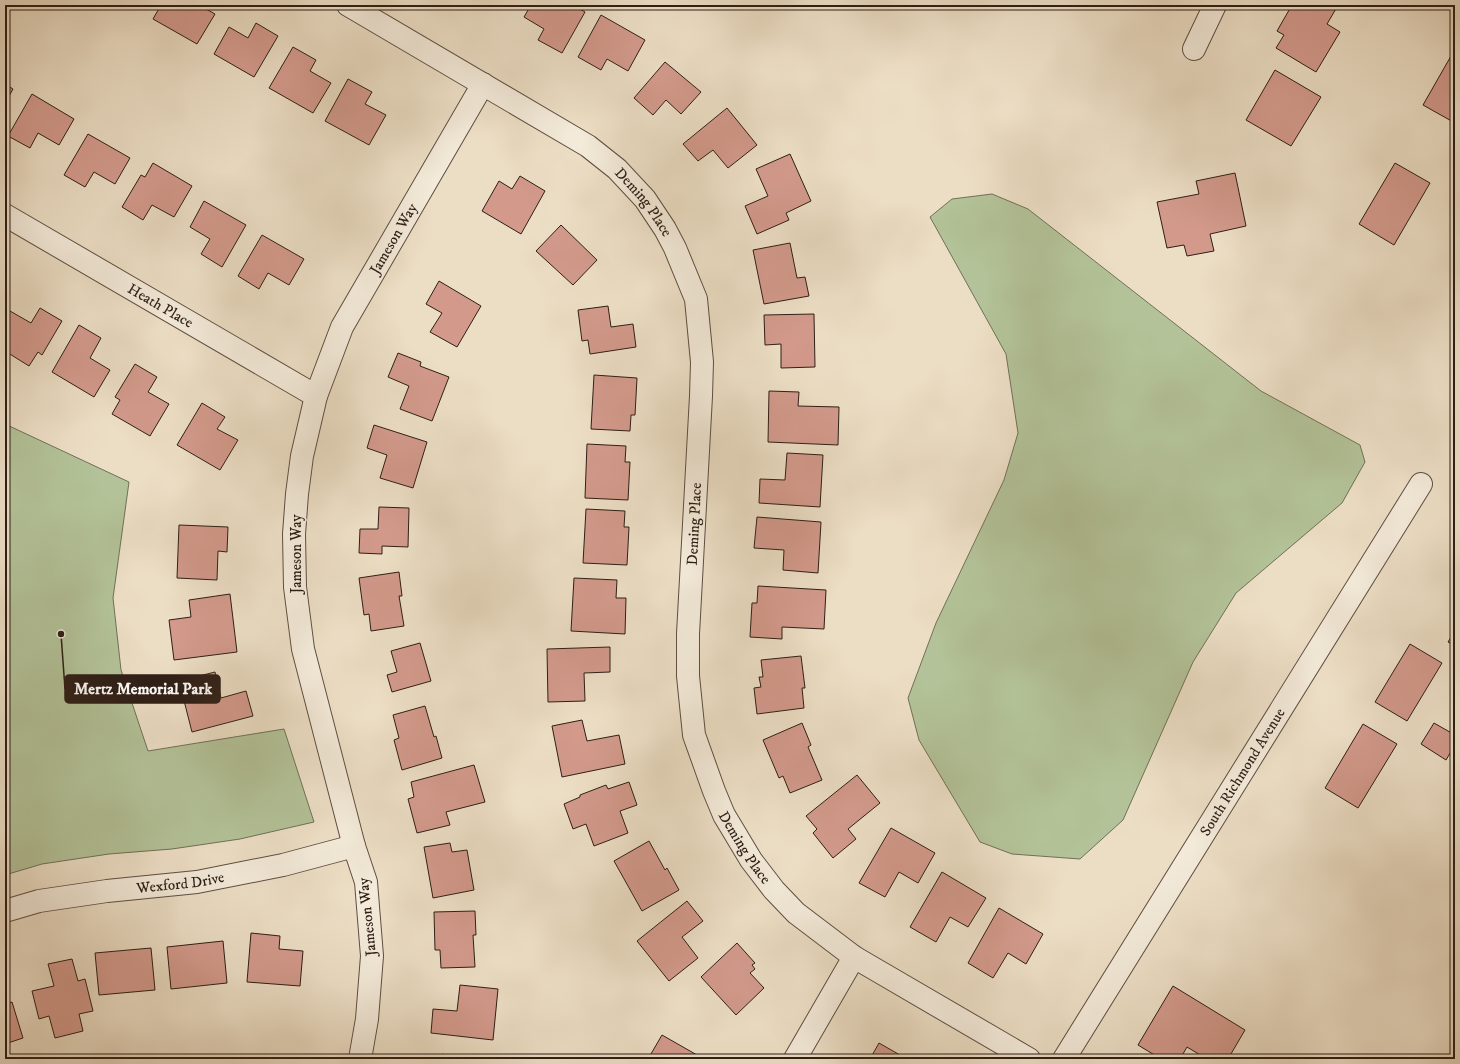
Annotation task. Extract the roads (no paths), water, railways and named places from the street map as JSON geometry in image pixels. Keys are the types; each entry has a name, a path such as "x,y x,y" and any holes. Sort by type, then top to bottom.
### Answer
{"street":[{"name":"Deming Place","path":"348,5 588,146 617,169 645,199 665,229 675,248 696,299 702,362 688,634 688,676 694,735 724,815 751,860 774,890 796,913 854,957 1029,1059"},
{"path":"1194,49 1216,5"},
{"name":"Jameson Way","path":"360,1059 367,1019 372,956 366,882 354,846 303,649 294,587 294,534 297,494 302,456 316,396 342,327 483,84"},
{"name":"Heath Place","path":"5,215 316,396"},
{"name":"South Richmond Avenue","path":"1064,1059 1421,484"},
{"name":"Wexford Drive","path":"5,911 46,900 107,891 198,882 282,865 354,846"},
{"path":"795,1059 854,957"}],"place":[{"name":"Mertz Memorial Park","path":"61,634"}]}
